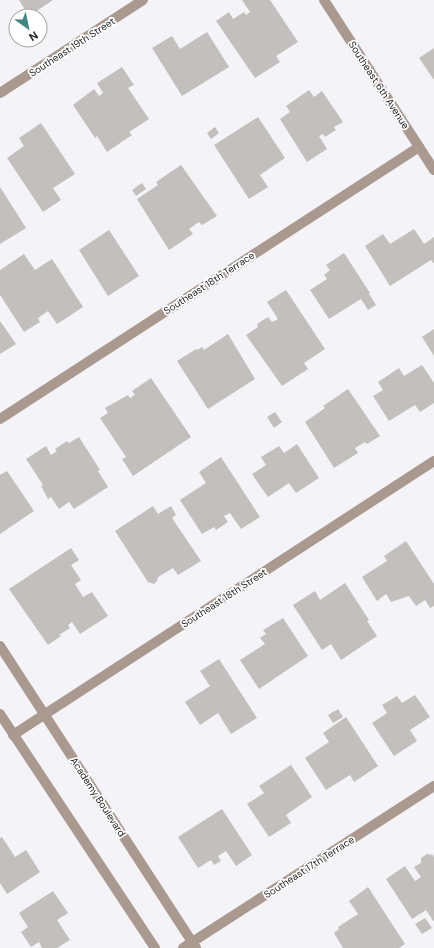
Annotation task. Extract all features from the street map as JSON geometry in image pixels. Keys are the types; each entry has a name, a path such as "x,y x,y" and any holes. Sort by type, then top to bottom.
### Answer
{"street":[{"name":"Southeast 19th Street","path":"0,93 143,0"},
{"name":"Southeast 6th Avenue","path":"324,0 434,170"},
{"name":"Southeast 18th Terrace","path":"0,420 419,147"},
{"name":"Southeast 18th Street","path":"13,735 434,461"},
{"name":"Academy Boulevard","path":"0,646 194,945"},
{"path":"0,714 155,948"},
{"name":"Southeast 17th Terrace","path":"183,948 194,945 434,786"}],"building":[{"path":"19,0 53,0 41,8 24,8"},
{"path":"242,0 270,0 298,42 276,56 280,62 255,78 216,21 229,12 233,19 244,12 246,15 250,12"},
{"path":"207,32 229,67 182,96 152,48 172,36 180,49"},
{"path":"434,48 434,80 419,58"},
{"path":"122,67 134,85 128,88 149,119 129,132 132,135 107,152 97,136 95,138 73,105 94,89 99,96 103,93 97,83"},
{"path":"309,90 314,97 322,91 343,122 334,127 336,130 325,137 323,134 319,136 327,149 307,162 280,119 290,112 286,106"},
{"path":"258,117 285,158 260,175 268,187 249,199 214,145"},
{"path":"41,123 75,174 53,188 61,200 43,212 7,158 24,146 19,138"},
{"path":"215,127 219,133 211,139 207,133"},
{"path":"181,165 217,216 202,225 199,222 189,229 193,234 169,250 137,199 158,185 156,182"},
{"path":"142,183 146,189 136,196 132,190"},
{"path":"0,187 26,228 0,244"},
{"path":"414,229 424,244 434,237 434,264 431,260 390,286 365,246 383,234 390,244"},
{"path":"109,230 139,276 108,296 79,250"},
{"path":"344,253 376,305 368,310 361,299 329,319 310,290 327,279 324,275 330,270 326,265"},
{"path":"24,254 35,270 52,259 83,307 57,324 48,311 38,318 40,322 24,332 0,295 0,270"},
{"path":"286,290 325,349 304,363 308,369 282,386 246,335 258,327 257,324 268,317 272,322 278,319 267,302"},
{"path":"0,321 16,344 0,354"},
{"path":"434,329 434,356 422,337"},
{"path":"228,334 255,379 208,409 177,361 196,349 197,350 202,347 204,350"},
{"path":"422,365 434,383 434,403 420,412 415,405 389,421 373,396 383,390 378,382 399,368 404,376"},
{"path":"151,378 191,437 133,476 122,459 126,457 100,418 108,413 105,408 128,395 130,398 135,395 132,391"},
{"path":"348,389 380,436 367,444 365,442 355,448 358,453 334,468 305,422 325,408 323,406"},
{"path":"275,412 282,422 274,428 267,417"},
{"path":"79,437 100,470 98,471 108,487 74,509 69,502 59,509 51,497 48,499 41,486 43,485 26,459 46,446 51,455 57,451 55,449 67,441 69,443"},
{"path":"297,444 319,478 296,493 289,483 268,497 252,474 266,465 261,457 279,446 284,453"},
{"path":"221,457 260,517 241,529 230,513 224,516 228,522 216,530 214,527 202,534 180,500 206,483 199,472"},
{"path":"7,471 34,511 0,534 0,475"},
{"path":"153,506 158,514 171,506 176,515 172,518 201,561 178,575 173,568 158,577 154,584 148,582 115,531"},
{"path":"406,541 434,584 434,606 430,608 425,600 416,606 409,596 391,602 386,594 377,601 362,577 387,561 384,556"},
{"path":"71,548 79,560 71,565 81,580 75,584 83,597 92,592 108,616 80,634 72,622 68,625 70,628 48,645 9,589"},
{"path":"345,583 369,620 367,621 377,636 341,660 331,644 322,650 293,605 315,591 320,600"},
{"path":"283,618 308,656 259,689 240,660 265,644 260,638 266,634 263,630"},
{"path":"219,659 257,718 231,734 218,713 200,725 185,702 210,686 200,671"},
{"path":"415,695 430,717 410,730 417,741 394,756 372,723 387,713 382,705 397,696 402,703"},
{"path":"338,709 343,717 333,723 328,715"},
{"path":"346,717 378,766 354,782 350,775 326,790 305,758 329,742 323,733"},
{"path":"291,765 312,797 286,815 291,823 269,837 247,804 264,793 259,786"},
{"path":"222,809 252,855 236,866 226,851 218,856 221,861 214,865 211,860 198,868 178,837"},
{"path":"2,837 15,857 26,850 40,872 7,894 0,883 0,838"},
{"path":"427,854 433,855 434,857 434,922 426,910 412,919 386,879 405,866 415,881 421,877 414,867 421,863 421,858"},
{"path":"368,887 405,944 399,948 343,948 334,933 339,929 338,927 358,914 349,901"},
{"path":"53,891 68,913 57,920 70,940 57,948 42,948 39,942 31,947 21,932 28,927 19,913"},
{"path":"425,918 432,928 422,934 415,924"}]}
